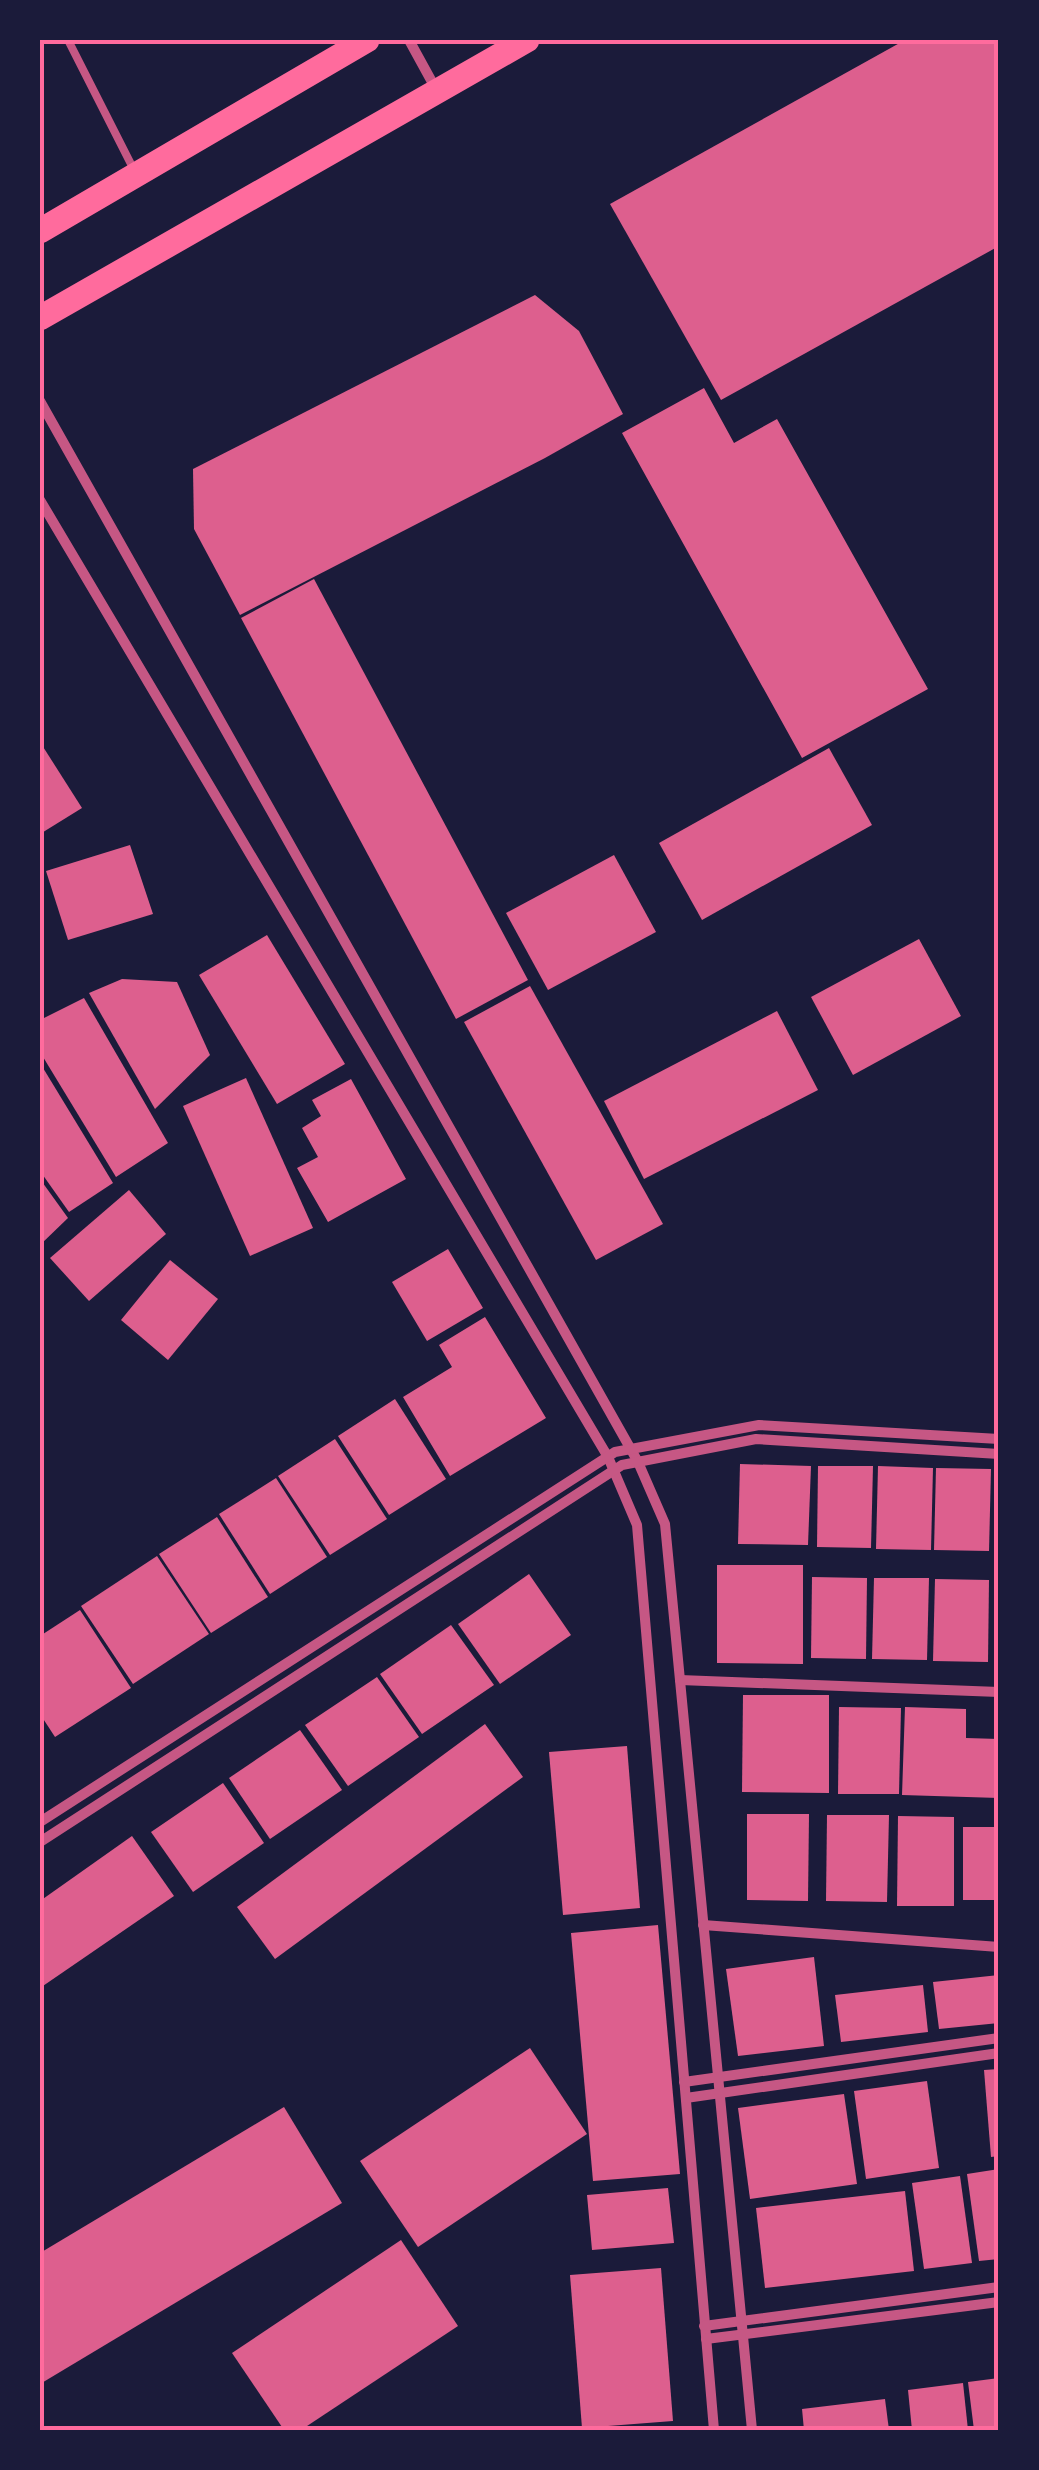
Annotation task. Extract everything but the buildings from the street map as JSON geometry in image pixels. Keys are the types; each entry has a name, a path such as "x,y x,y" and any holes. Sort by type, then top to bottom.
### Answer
{"main road":[{"path":"40,231 367,40"},
{"path":"40,318 527,40"}],"street":[{"path":"409,40 437,91"},
{"path":"40,401 631,1449 664,1524 752,2430"},
{"path":"40,500 608,1457 638,1524 714,2430"},
{"path":"40,1822 615,1452 759,1425 999,1439"},
{"path":"40,1842 622,1465 756,1440 999,1454"},
{"path":"680,1680 999,1692"},
{"path":"703,1925 999,1947"},
{"path":"684,2082 999,2038"},
{"path":"686,2098 999,2054"},
{"path":"704,2326 999,2287"},
{"path":"706,2339 999,2302"}],"lane":[{"path":"68,40 137,174"}]}
